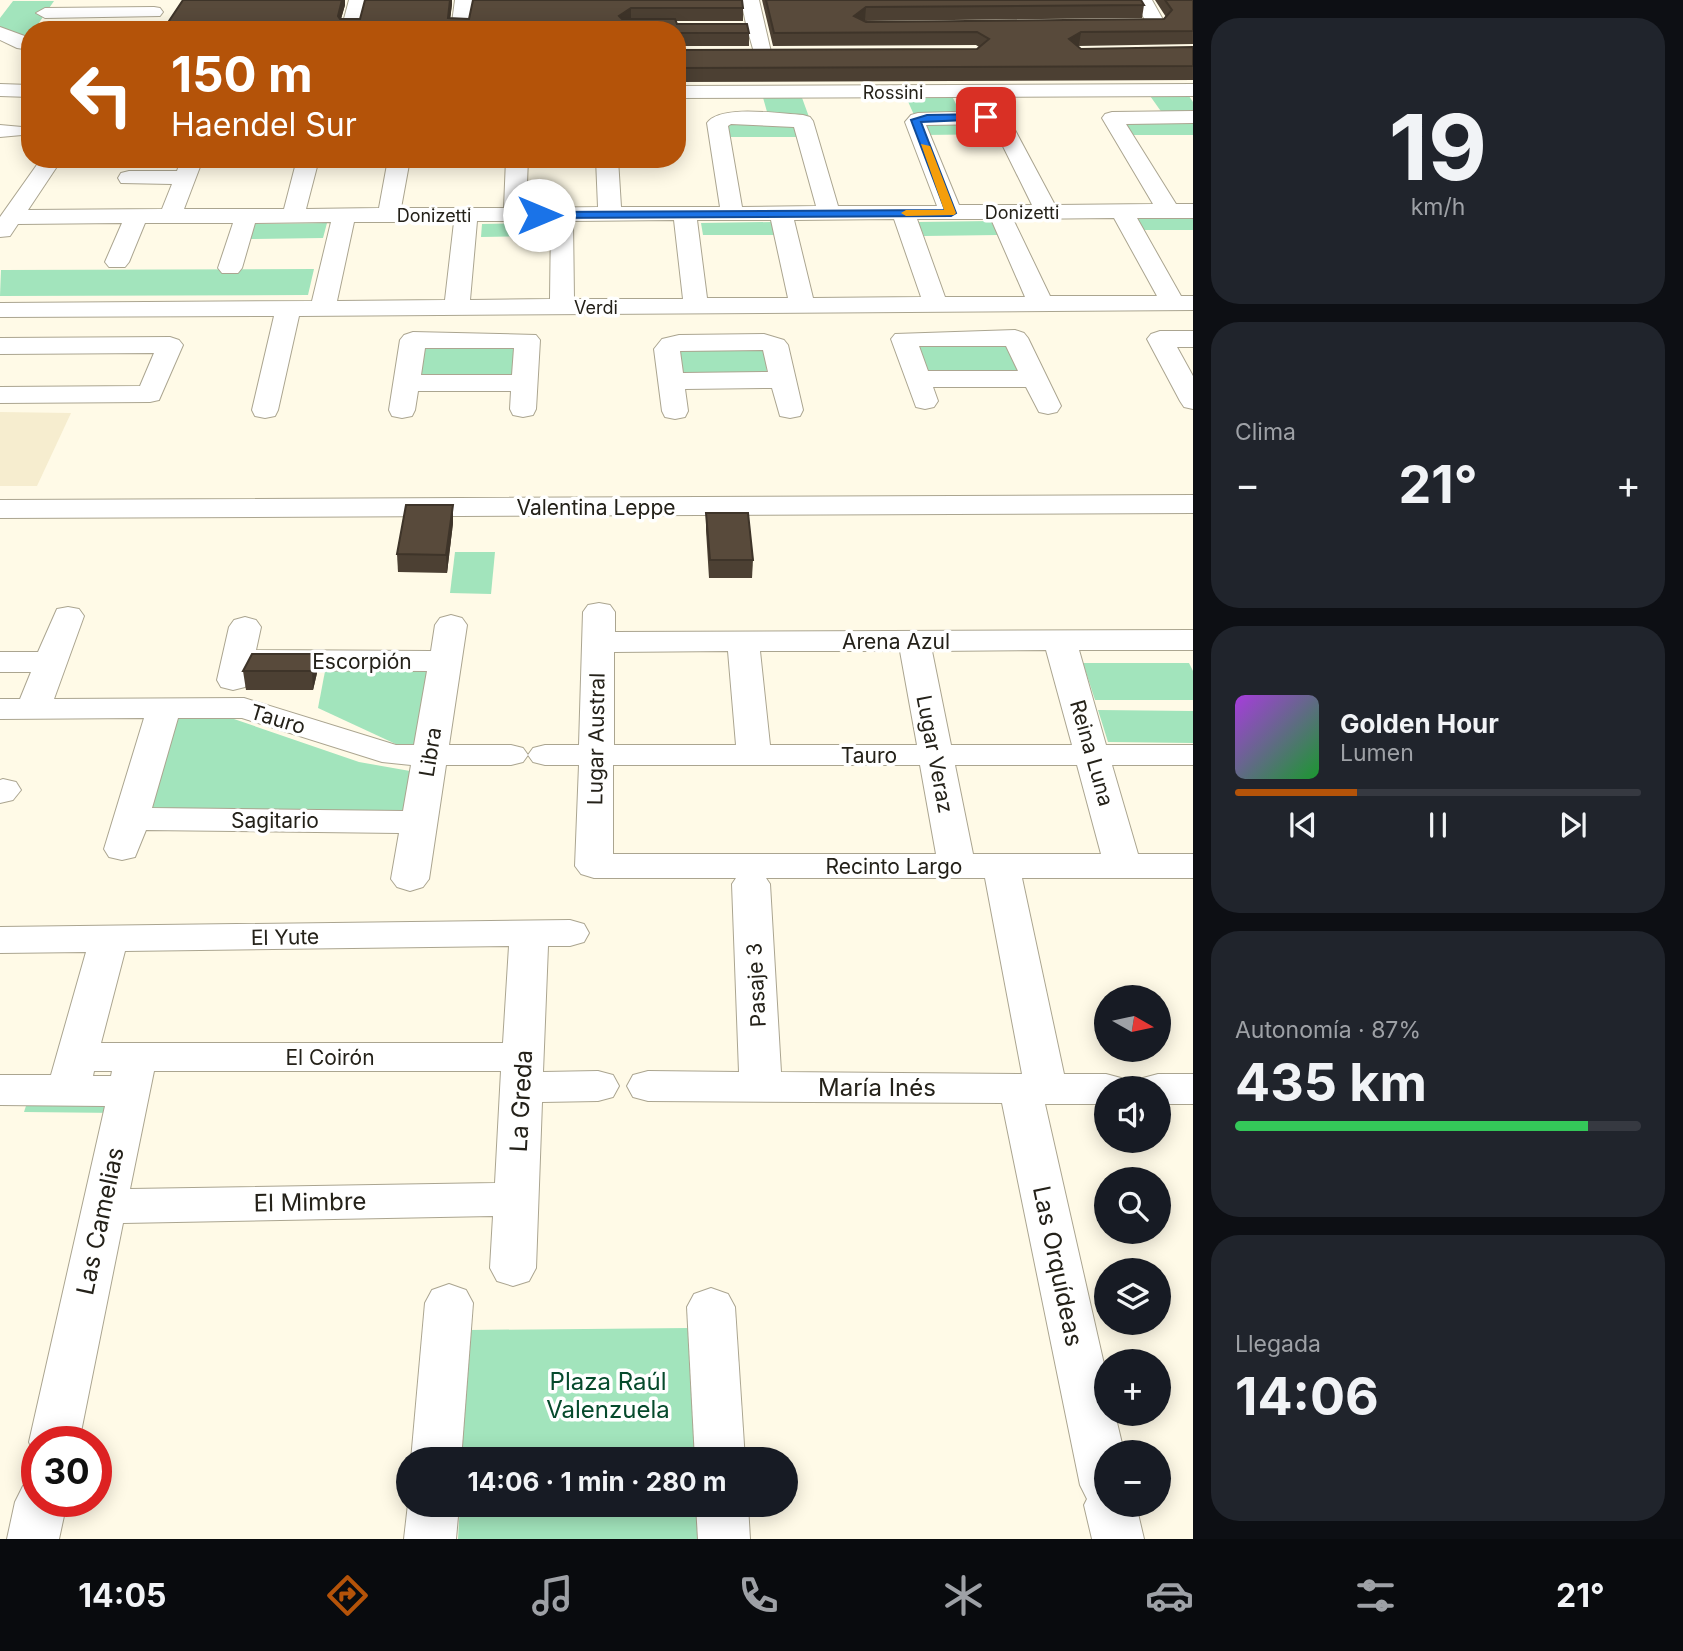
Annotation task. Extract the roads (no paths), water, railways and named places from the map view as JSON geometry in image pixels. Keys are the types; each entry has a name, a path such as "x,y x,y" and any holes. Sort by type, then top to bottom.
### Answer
{"street":[{"path":"352,21 358,0"},
{"path":"461,21 464,0"},
{"path":"750,0 763,55"},
{"path":"1104,27 1157,25 1143,0"},
{"path":"45,13 160,6"},
{"path":"149,21 160,6"},
{"path":"686,30 757,29"},
{"path":"0,33 21,43"},
{"path":"738,55 785,55"},
{"name":"Rossini","path":"686,93 758,92 828,83 940,92 991,83 1097,82 1141,91 1193,90"},
{"path":"0,90 21,90"},
{"path":"1141,91 1159,117"},
{"path":"758,92 764,118"},
{"path":"940,92 953,117"},
{"path":"920,128 953,117 996,118 1002,121 1047,212"},
{"path":"1118,127 1159,117 1193,117"},
{"path":"720,129 764,118 804,129"},
{"path":"1118,127 1193,137"},
{"path":"1118,127 1169,212"},
{"path":"920,128 979,138 1010,138"},
{"path":"920,128 951,213"},
{"path":"720,129 804,129"},
{"path":"720,129 732,214"},
{"path":"804,129 829,213"},
{"path":"7,217 45,168"},
{"path":"129,178 189,168"},
{"path":"170,216 189,168"},
{"path":"293,216 306,168"},
{"path":"389,215 397,168"},
{"path":"515,215 517,168"},
{"path":"607,168 610,214"},
{"name":"Donizetti","path":"7,217 1193,211"},
{"path":"999,212 1041,304"},
{"path":"1122,212 1187,305"},
{"path":"903,213 957,338"},
{"path":"685,214 696,306"},
{"path":"781,214 802,305"},
{"path":"464,340 462,307 466,215"},
{"path":"562,215 562,307"},
{"path":"230,268 246,216"},
{"path":"323,308 344,216"},
{"path":"117,262 136,217"},
{"name":"Verdi","path":"0,310 1187,305"},
{"path":"721,306 727,342"},
{"path":"265,410 288,309"},
{"path":"1035,379 921,390 904,339 1016,338 1048,406"},
{"path":"1193,339 1160,340 1186,377 1193,401"},
{"path":"402,410 413,340 527,340 523,410"},
{"path":"675,411 667,349 671,344 727,342 775,345 790,410"},
{"path":"0,346 170,345 150,394 0,395"},
{"path":"671,381 783,380"},
{"path":"407,383 524,383"},
{"name":"Valentina Leppe","path":"0,509 1193,504"},
{"path":"16,709 51,662 68,616"},
{"name":"Libra","path":"410,879 451,625"},
{"path":"227,708 246,627"},
{"name":"Arena Azul","path":"599,627 743,642 1193,640"},
{"name":"Lugar Austral","path":"594,866 599,627"},
{"name":"Reina Luna","path":"1060,640 1123,866"},
{"name":"Lugar Veraz","path":"914,641 957,866"},
{"path":"743,642 754,755"},
{"name":"Escorpión","path":"238,660 445,661"},
{"path":"0,662 51,662"},
{"name":"Sagitario","path":"164,708 126,834 419,822"},
{"name":"Tauro","path":"16,709 244,708 394,755 1193,755"},
{"name":"Recinto Largo","path":"594,866 1193,866"},
{"name":"Las Orquídeas","path":"1001,866 1033,1088 1098,1440"},
{"name":"Pasaje 3","path":"751,884 761,1087"},
{"name":"El Yute","path":"0,940 550,933"},
{"name":"La Greda","path":"513,1268 523,1072 550,933"},
{"path":"72,1073 109,939"},
{"path":"523,1072 598,1086"},
{"name":"El Coirón","path":"0,1090 72,1073 523,1072"},
{"name":"Las Camelias","path":"57,1426 132,1074"},
{"name":"María Inés","path":"648,1086 1094,1089"},
{"path":"1171,1089 1193,1089"},
{"name":"El Mimbre","path":"103,1206 516,1199"},
{"path":"437,1447 449,1303"},
{"path":"712,1307 719,1447"},
{"path":"33,1539 38,1517"},
{"path":"430,1539 432,1517"},
{"path":"723,1517 724,1539"},
{"path":"1113,1517 1118,1539"}],"park label":[{"name":"Plaza Raúl Valenzuela","path":"608,1395"}]}
